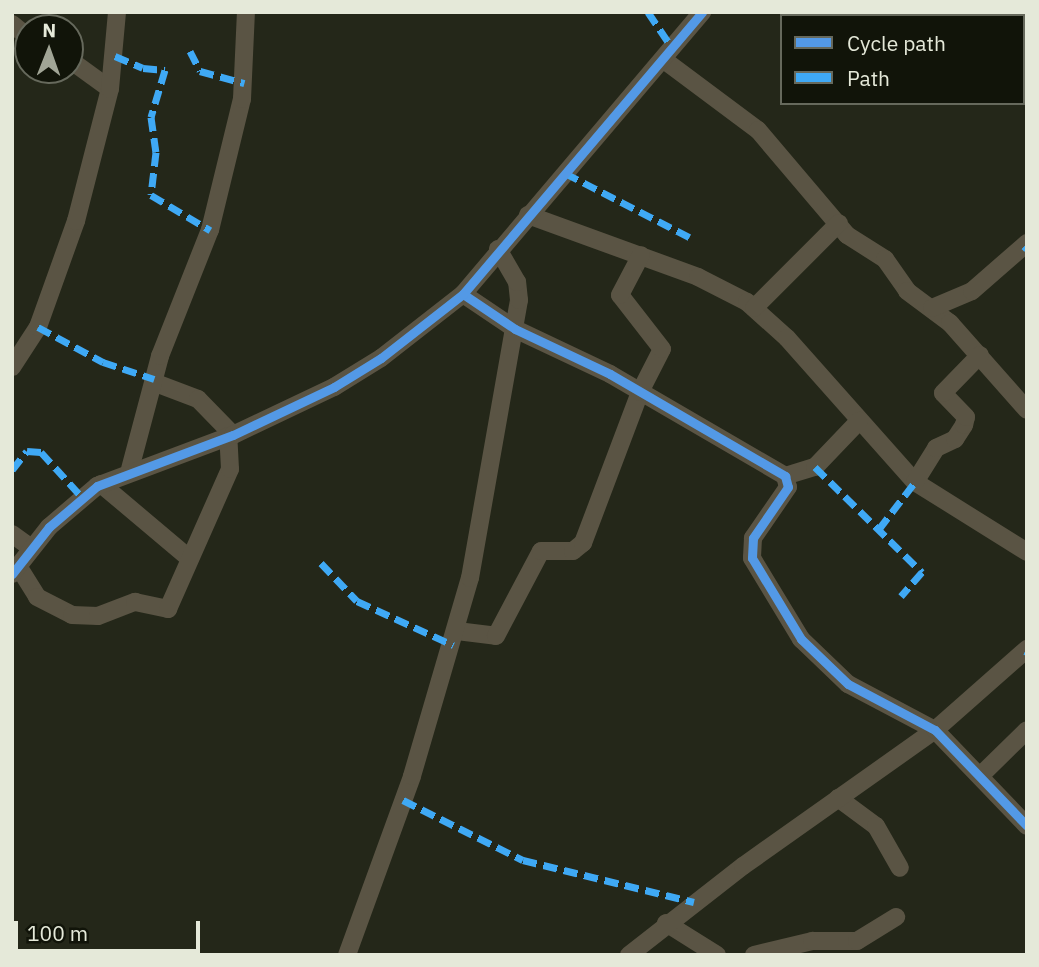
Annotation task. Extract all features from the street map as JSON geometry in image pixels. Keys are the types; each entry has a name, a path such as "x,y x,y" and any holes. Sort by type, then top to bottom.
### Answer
{"street":[{"path":"12,367 38,327 66,251 110,89 117,12"},
{"path":"130,469 153,382 206,242 237,122 246,12"},
{"path":"153,382 198,399 230,435 230,469 168,609 135,602 98,616 72,615 45,603 15,570 31,548 101,484 130,469 230,435 358,374 463,293 498,249 664,60 702,12"},
{"path":"882,12 908,14"},
{"path":"664,60 758,130 855,241 880,254 907,290 932,308 980,355 1027,410"},
{"path":"84,70 110,89"},
{"path":"528,215 717,285 754,309 915,482 1027,552"},
{"path":"754,309 839,223"},
{"path":"932,308 972,291 1027,243"},
{"path":"347,955 412,776 457,631 515,328 517,282 498,249"},
{"path":"457,631 496,636 541,551 579,549 639,392 662,349 621,295 641,255"},
{"path":"463,293 515,328 639,392 785,476 788,487 753,538 752,558 801,639 836,676 935,730 1027,826"},
{"path":"915,482 936,448 955,439 964,425 966,416 944,390 980,355"},
{"path":"785,476 815,467 859,421"},
{"path":"101,484 189,558"},
{"path":"12,534 31,548"},
{"path":"629,955 666,923 935,730 1027,649"},
{"path":"981,775 1027,730"},
{"path":"838,798 876,826 900,868"},
{"path":"754,955 812,941 857,941 896,917"},
{"path":"666,923 717,955"}],"marked path":[{"path":"648,12 673,49"},
{"path":"190,51 200,71 244,83"},
{"path":"115,56 143,68 165,70 151,117 156,152 151,195 210,230"},
{"path":"565,173 689,237"},
{"path":"1024,246 1027,249"},
{"path":"38,327 103,362 154,379"},
{"path":"12,470 27,451 41,452 82,497"},
{"path":"815,467 922,572 901,596"},
{"path":"879,529 915,482"},
{"path":"321,563 357,601 453,645"},
{"path":"403,800 523,860 694,902"}],"cycle path":[{"path":"12,574 49,527 97,486 233,435 334,387 381,358 463,294 702,12"},
{"path":"463,294 515,329 610,374 785,476 788,487 753,538 752,558 801,639 848,684 935,730 1027,826"}]}
